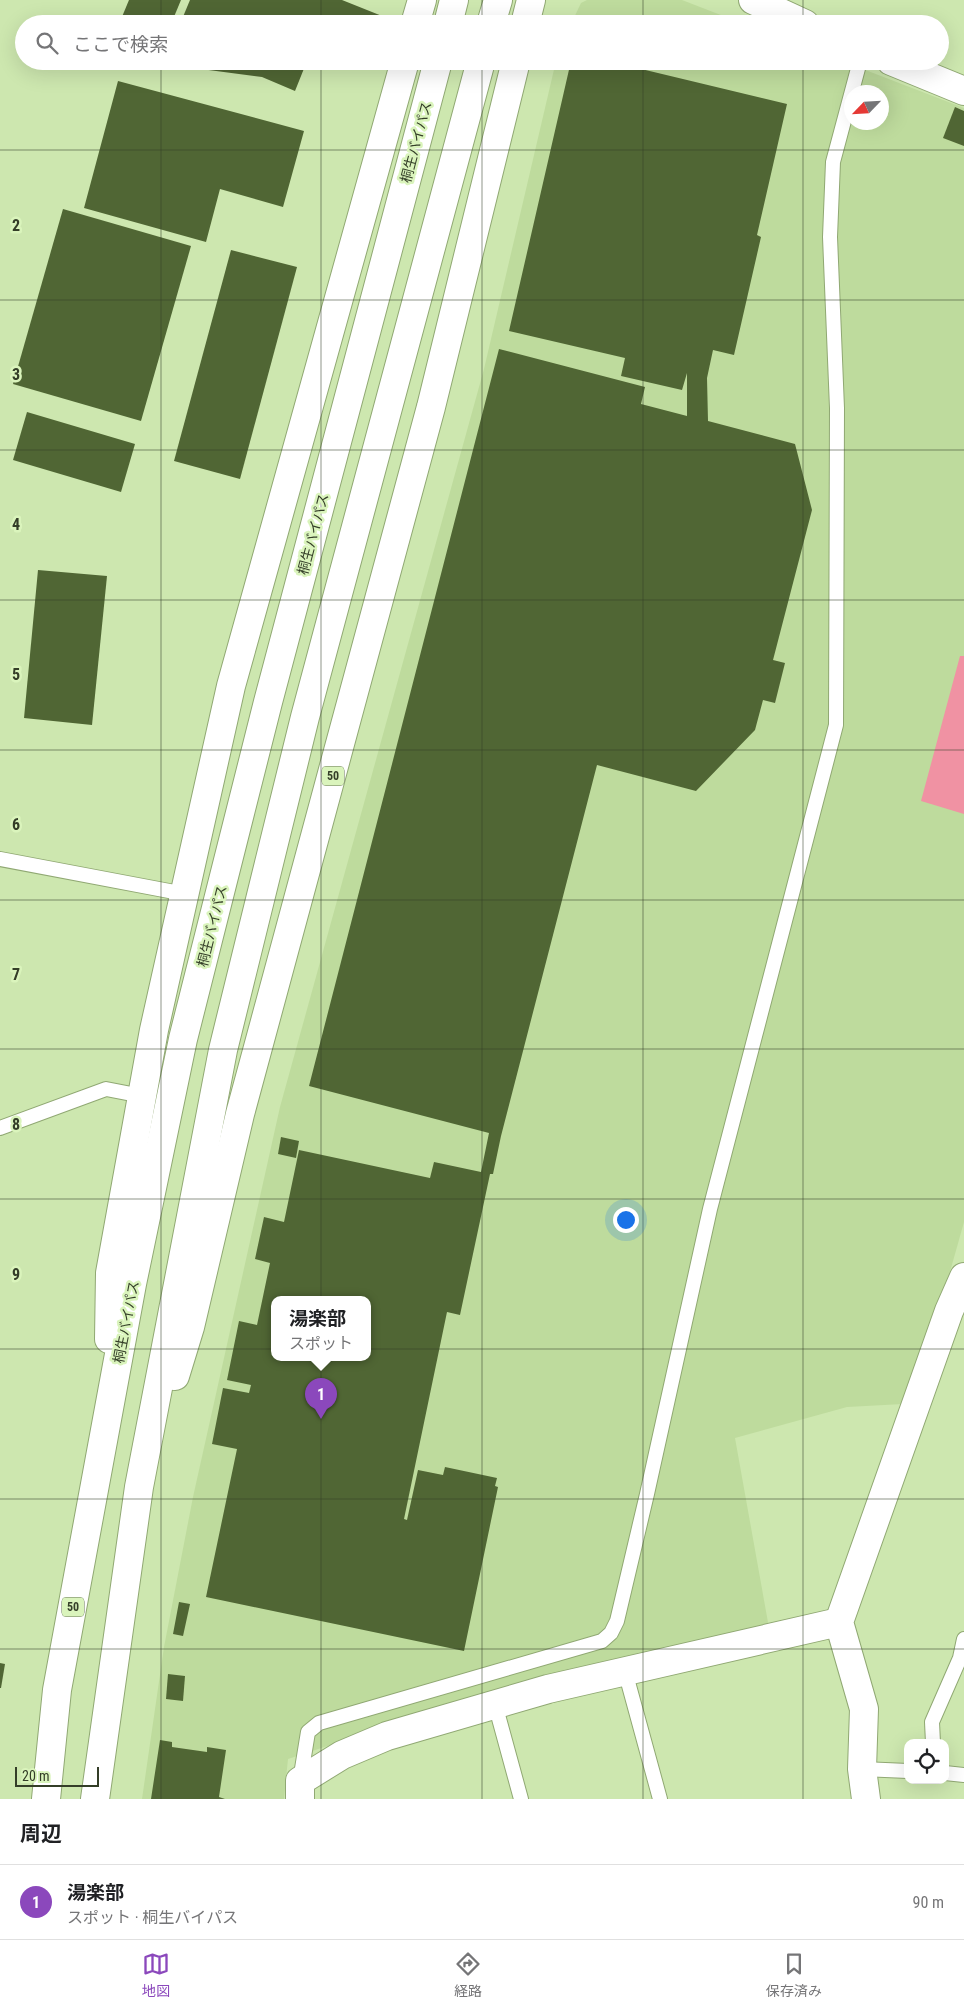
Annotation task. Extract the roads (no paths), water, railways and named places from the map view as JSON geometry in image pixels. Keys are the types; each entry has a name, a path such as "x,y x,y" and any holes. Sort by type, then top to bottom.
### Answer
{"main road":[{"path":"418,15 422,0"},
{"path":"450,15 454,0"},
{"path":"494,15 498,0"},
{"path":"528,15 531,0"},
{"path":"753,0 786,15"},
{"name":"50","path":"108,1416 110,1273 154,1030 231,686 402,70"},
{"name":"桐生バイパス","path":"46,1799 58,1690 132,1284 183,1040 268,702 435,70"},
{"name":"50","path":"95,1799 139,1487 226,1041 305,717 479,70"},
{"name":"50","path":"139,1487 190,1326 240,1114 346,729 431,407 514,70"},
{"path":"913,70 964,91"},
{"path":"860,1790 864,1709 839,1622 949,1311 963,1280"},
{"path":"300,1790 342,1755 387,1736 496,1704 625,1671 839,1622"}],"lane":[{"path":"300,1790 308,1732 320,1723 602,1641 611,1633 617,1620 710,1209 836,725 838,408 830,237 833,162 858,70"},
{"path":"0,859 185,894"},
{"path":"0,1128 106,1089 142,1096"},
{"path":"933,1739 932,1722 960,1658 964,1639"},
{"path":"625,1671 660,1799"},
{"path":"496,1704 521,1799"},
{"path":"860,1790 904,1772"},
{"path":"949,1773 964,1775"}],"place":[{"name":"湯楽部","path":"321,1419"}]}
